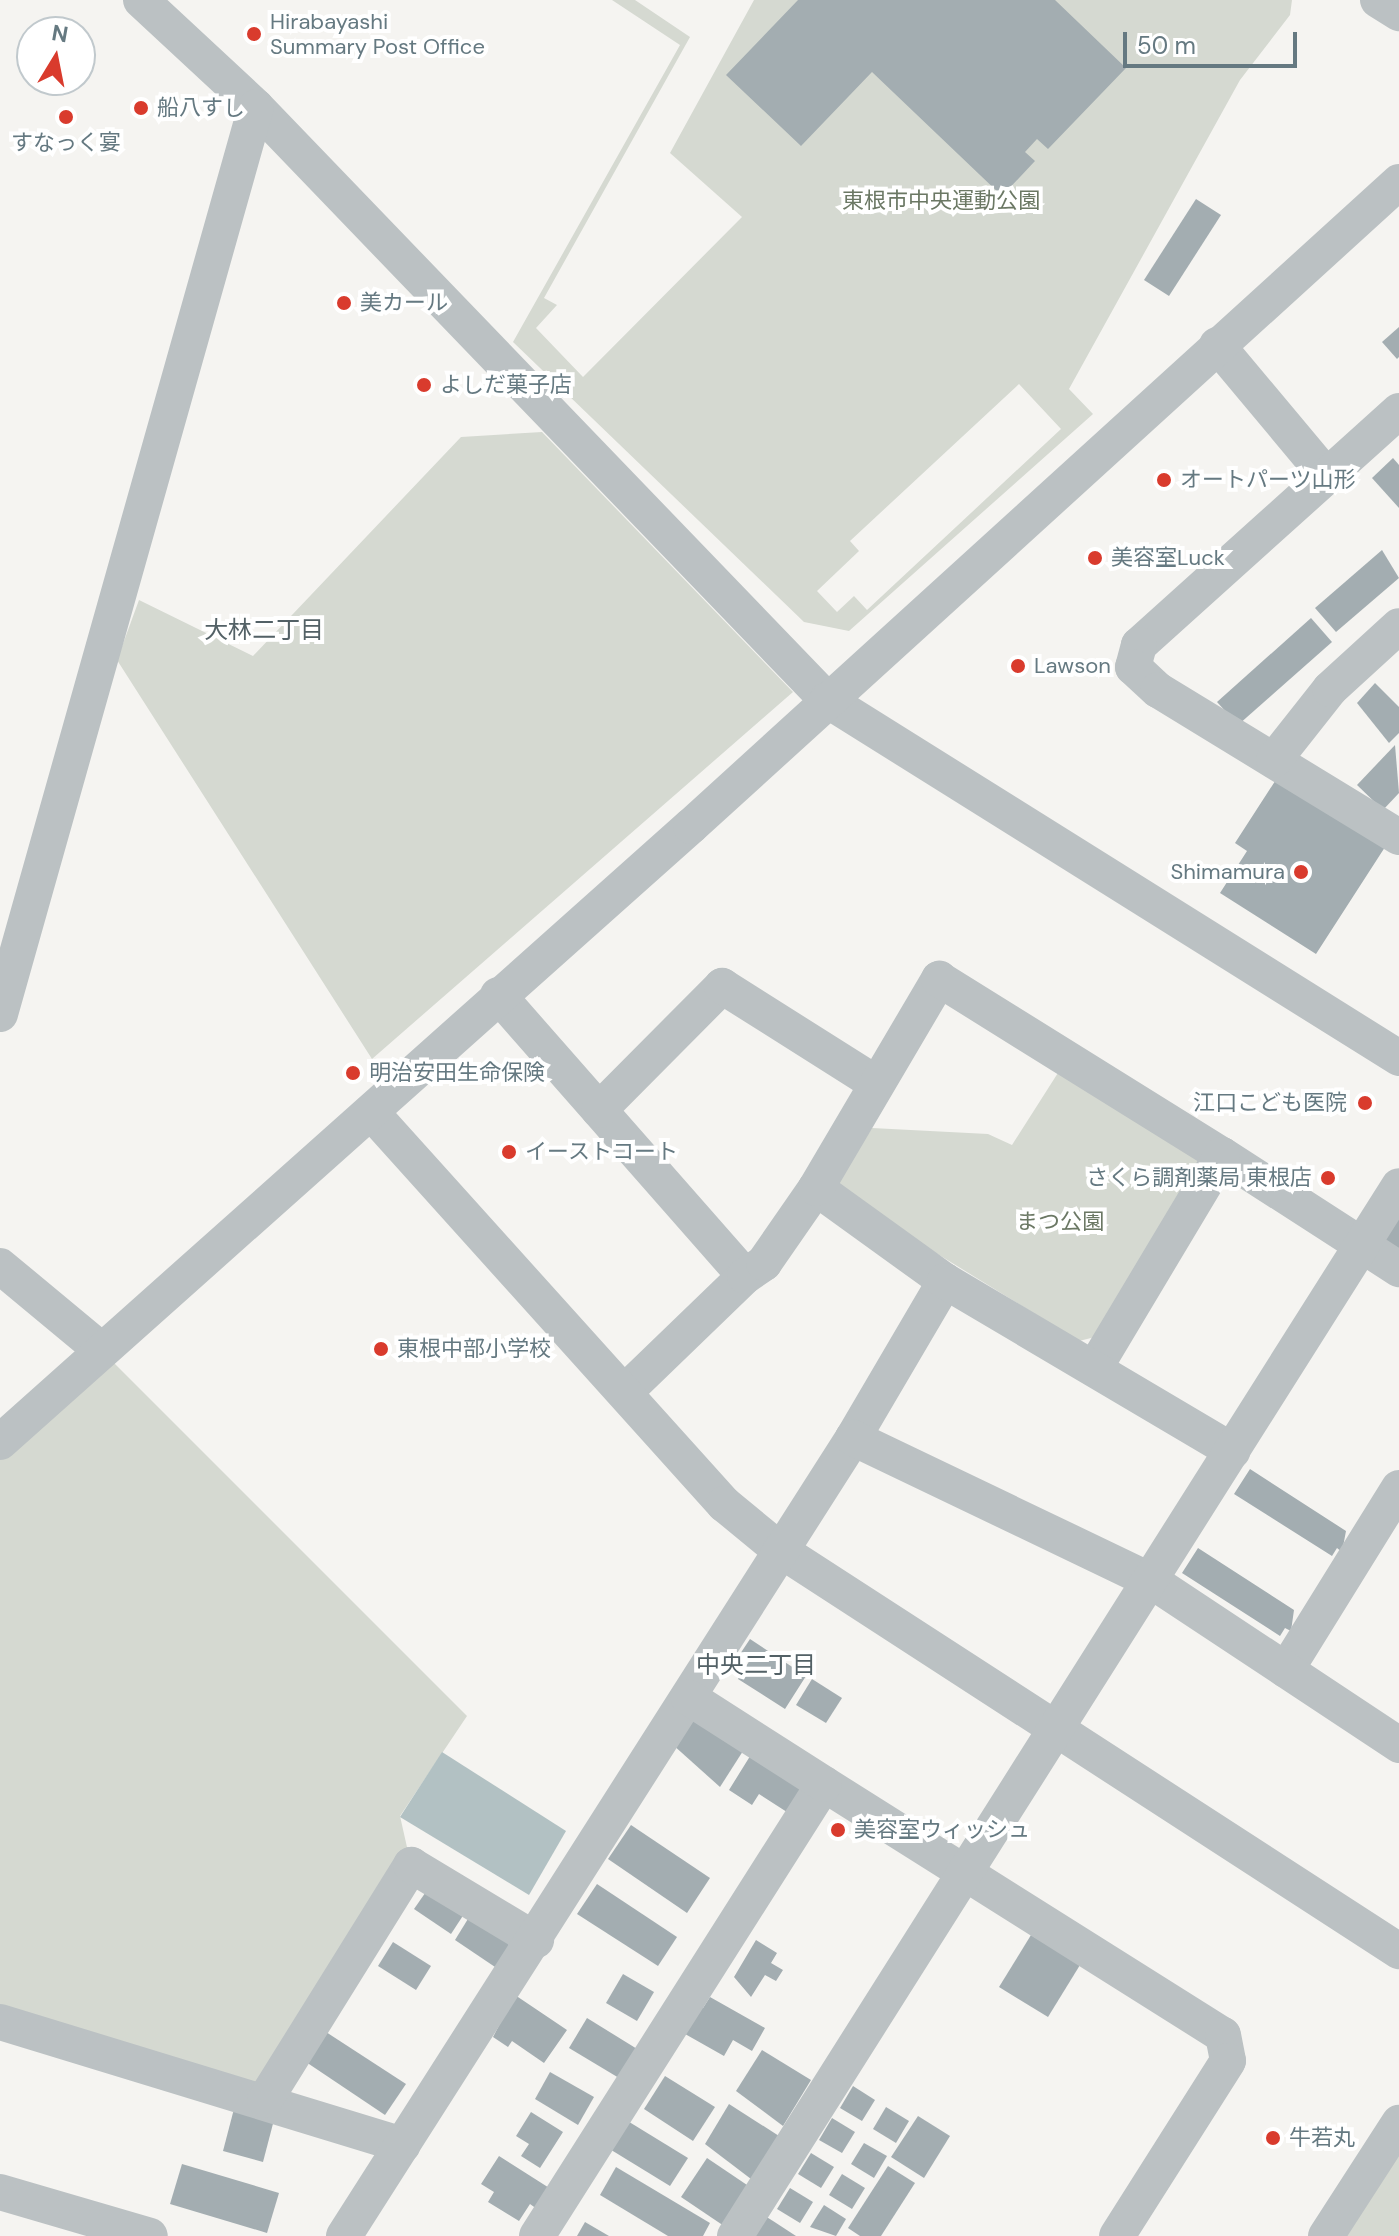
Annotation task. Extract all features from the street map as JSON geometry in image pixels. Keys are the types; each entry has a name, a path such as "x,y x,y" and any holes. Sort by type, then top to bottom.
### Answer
{"street":[{"path":"141,0 256,107 827,700 1399,1058"},
{"path":"1378,0 1399,13"},
{"path":"0,1014 256,107"},
{"path":"0,1442 100,1349 371,1112 1399,182"},
{"path":"1217,345 1325,474"},
{"path":"1399,411 1325,474 1139,645 1133,667 1158,690 1399,837"},
{"path":"1274,760 1330,689 1399,626"},
{"path":"625,1392 745,1276 764,1263 816,1188 939,979 1399,1269"},
{"path":"599,1110 722,986 877,1084"},
{"path":"498,995 745,1276"},
{"path":"371,1112 724,1504 780,1550 1399,1951"},
{"path":"1094,1369 1222,1155"},
{"path":"735,2236 1399,1186"},
{"path":"816,1188 945,1281 1232,1451"},
{"path":"0,1266 100,1349"},
{"path":"344,2236 536,1940 853,1438 945,1281"},
{"path":"853,1438 1150,1580 1399,1745"},
{"path":"1286,1670 1399,1488"},
{"path":"688,1697 1223,2035 1228,2061 1117,2236"},
{"path":"537,2236 824,1784"},
{"path":"265,2100 411,1865 536,1940"},
{"path":"0,2022 265,2100 403,2145"},
{"path":"1326,2236 1399,2123"},
{"path":"0,2192 150,2236"}],"green space":[{"name":"東根市中央運動公園","path":"612,0 635,0 690,37 544,298 557,305 536,328 583,377 742,217 670,153 754,0 1292,0 1290,15 1240,80 1069,389 1093,414 849,631 804,622 513,342 680,45","holes":["1019,384 1061,429 867,610 854,596 837,612 817,591 859,551 850,541"]},
{"path":"542,432 793,692 372,1059 117,660 139,600 253,656 461,437"},
{"name":"まつ公園","path":"1063,1065 1208,1156 1099,1336 1079,1341 832,1189 872,1128 988,1134 1012,1145"},
{"path":"100,1349 467,1716 400,1816 411,1865 265,2100 0,2022 0,1442"},
{"path":"1399,2123 1399,2236 1326,2236"}],"shaded area":[{"path":"442,1752 566,1831 529,1895 400,1817"}],"building":[{"path":"798,0 1055,0 1126,68 1048,149 1037,139 1025,152 1035,161 1002,196 872,72 801,146 726,75"},
{"path":"1196,199 1221,215 1169,296 1144,280"},
{"path":"1399,327 1399,357 1397,359 1382,342"},
{"path":"1393,458 1399,465 1399,508 1372,478"},
{"path":"1382,550 1399,578 1336,632 1315,608"},
{"path":"1311,618 1332,642 1238,725 1217,702"},
{"path":"1375,683 1399,707 1399,733 1389,743 1357,703"},
{"path":"1395,745 1399,793 1383,810 1357,785"},
{"name":"Shimamura","path":"1279,775 1387,844 1316,954 1220,893 1247,851 1235,843"},
{"path":"1399,1204 1399,1254 1376,1239"},
{"path":"1250,1469 1346,1531 1342,1552 1337,1548 1332,1556 1234,1494"},
{"path":"1198,1548 1294,1610 1291,1631 1285,1628 1280,1636 1182,1573"},
{"path":"750,1639 806,1676 785,1709 738,1679 750,1660 740,1654"},
{"path":"812,1679 842,1698 826,1723 796,1705"},
{"path":"690,1717 743,1751 720,1787 672,1744"},
{"path":"752,1753 807,1788 790,1814 759,1794 752,1805 729,1790"},
{"path":"631,1825 710,1878 687,1913 608,1859"},
{"path":"597,1884 677,1937 658,1966 577,1914"},
{"path":"430,1886 466,1911 451,1934 414,1909"},
{"path":"471,1914 507,1936 510,1951 498,1969 455,1940"},
{"path":"1031,1935 1080,1965 1048,2017 999,1987"},
{"path":"756,1940 777,1953 771,1963 783,1970 776,1981 765,1975 751,1997 734,1977"},
{"path":"393,1942 431,1966 416,1990 378,1966"},
{"path":"623,1974 654,1992 637,2021 606,2003"},
{"path":"515,1995 567,2030 544,2063 512,2041 508,2047 493,2037"},
{"path":"710,1997 765,2028 752,2051 733,2040 724,2056 678,2030 693,2003 703,2008"},
{"path":"587,2018 642,2052 624,2081 569,2048"},
{"path":"326,2032 406,2084 385,2115 306,2062"},
{"path":"762,2050 811,2080 783,2126 736,2091"},
{"path":"550,2072 594,2097 578,2125 535,2099"},
{"path":"665,2076 715,2107 693,2141 644,2109"},
{"path":"853,2086 875,2100 862,2121 840,2108"},
{"path":"729,2104 779,2136 751,2179 705,2144"},
{"path":"235,2105 275,2116 263,2162 223,2151"},
{"path":"886,2107 909,2121 896,2143 873,2129"},
{"path":"531,2112 563,2132 540,2168 521,2156 529,2144 516,2136"},
{"path":"918,2116 950,2136 924,2178 891,2157"},
{"path":"832,2118 855,2132 842,2153 819,2140"},
{"path":"626,2120 688,2158 670,2186 608,2148"},
{"path":"864,2143 887,2156 874,2178 851,2164"},
{"path":"811,2153 834,2167 821,2188 798,2174"},
{"path":"499,2156 554,2191 541,2212 530,2204 519,2221 488,2202 494,2192 481,2184"},
{"path":"707,2158 750,2187 724,2226 681,2197"},
{"path":"182,2164 279,2193 267,2233 170,2204"},
{"path":"888,2166 915,2183 881,2236 860,2236 848,2228"},
{"path":"616,2167 710,2223 703,2236 668,2236 600,2195"},
{"path":"842,2174 865,2188 852,2209 829,2195"},
{"path":"790,2188 813,2202 800,2223 777,2209"},
{"path":"824,2205 846,2219 836,2236 810,2227"},
{"path":"765,2216 773,2221 796,2236 752,2236"},
{"path":"585,2222 609,2236 577,2236"}],"place":[{"name":"Hirabayashi Summary Post Office","path":"254,34"},
{"name":"船八すし","path":"141,108"},
{"name":"すなっく宴","path":"66,117"},
{"name":"美カール","path":"344,303"},
{"name":"よしだ菓子店","path":"424,385"},
{"name":"オートパーツ山形","path":"1164,480"},
{"name":"美容室Luck","path":"1095,558"},
{"name":"Lawson","path":"1018,666"},
{"name":"Shimamura","path":"1301,872"},
{"name":"明治安田生命保険","path":"353,1073"},
{"name":"江口こども医院","path":"1365,1103"},
{"name":"イーストコート","path":"509,1152"},
{"name":"さくら調剤薬局 東根店","path":"1328,1178"},
{"name":"東根中部小学校","path":"381,1349"},
{"name":"美容室ウィッシュ","path":"838,1830"},
{"name":"牛若丸","path":"1273,2138"}],"district":[{"name":"大林二丁目","path":"264,630"},
{"name":"中央二丁目","path":"756,1665"}]}
